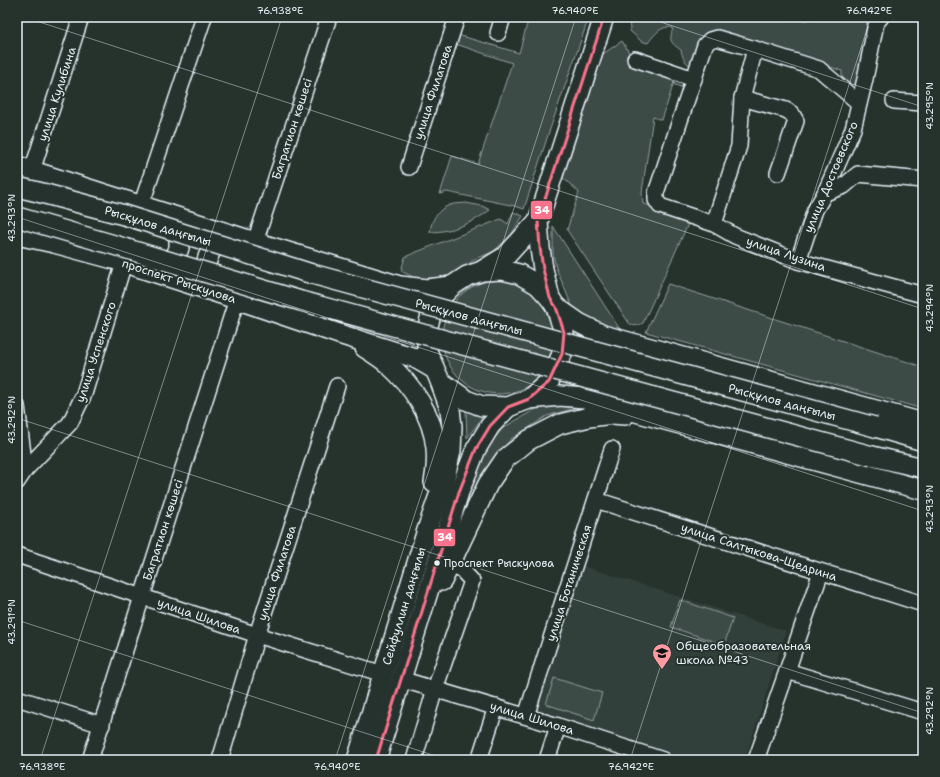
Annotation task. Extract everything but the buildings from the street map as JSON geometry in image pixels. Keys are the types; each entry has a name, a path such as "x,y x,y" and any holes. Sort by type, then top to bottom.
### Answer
{"main road":[{"path":"529,399 549,382 562,354 564,332 543,270 538,221 604,17"},
{"path":"25,168 141,206 400,286 427,289 452,286"},
{"name":"Рысқұлов даңғылы","path":"17,187 124,215 312,274 923,441"},
{"path":"158,273 167,269 175,258 179,248 179,227 174,215"},
{"path":"17,217 301,301 872,456 923,468"},
{"path":"437,375 427,352 427,330 432,311 441,296 452,286 467,276 482,271 506,256 538,221"},
{"path":"216,292 209,284 206,275 206,266 208,257 213,247 222,236 229,233"},
{"name":"проспект Рыскулова","path":"17,235 54,243 158,273 339,334"},
{"path":"482,271 502,270 519,274 538,285 553,302 579,323 603,335 923,423"},
{"path":"339,334 415,358 466,400 482,406 508,407 529,399 560,396 584,398 923,490"},
{"path":"339,334 366,348 387,363 400,376 425,411 432,429 436,449 436,474 427,530"},
{"name":"Сейфуллин даңғылы","path":"376,760 392,677 427,530 444,481 451,451 452,427 450,409 437,375"},
{"name":"Сейфуллин даңғылы","path":"356,760 392,677 417,626 459,492 476,449 490,426 508,407"},
{"path":"417,626 451,561 488,484 505,459 529,440 560,424 589,417 614,414 658,418"}],"street":[{"name":"улица Кулибина","path":"25,168 81,17"},
{"path":"141,206 204,17"},
{"name":"Багратион көшесі","path":"256,242 329,17"},
{"name":"улица Филатова","path":"409,167 457,17"},
{"path":"498,33 503,17"},
{"name":"улица Достоевского","path":"798,261 815,210 853,128 879,20"},
{"path":"635,59 694,79 705,45 710,40 717,38 819,70 859,103"},
{"path":"714,224 739,146 742,98 755,49"},
{"name":"улица Лузина","path":"694,79 656,193 656,200 660,206 714,224 735,236 798,261 923,295"},
{"path":"742,98 786,110 792,114 796,121 778,173"},
{"path":"894,101 923,102"},
{"path":"824,193 844,186 858,174 923,180"},
{"name":"улица Успенского","path":"21,476 70,423 84,394 124,263"},
{"name":"Багратион көшесі","path":"90,760 237,299"},
{"name":"улица Филатова","path":"220,760 256,635 337,386"},
{"path":"17,406 21,476"},
{"name":"улица Ботаническая","path":"526,716 612,450"},
{"name":"улица Салтыкова-Щедрина","path":"596,500 923,604"},
{"name":"улица Шилова","path":"17,555 256,635 526,716 656,759"},
{"path":"414,760 435,689 472,581 458,566 451,561"},
{"path":"756,760 820,572"},
{"path":"787,671 923,712"},
{"path":"17,698 102,725"},
{"path":"479,760 496,707"},
{"path":"547,760 558,726"}],"shaded area":[{"path":"529,17 589,17 524,209 447,192 440,194 452,156 478,164 512,63 453,43 458,35 519,53"},
{"path":"629,17 766,17 773,19 806,20 825,17 874,17 855,97 842,81 842,71 792,54 718,35 693,68 685,60 681,50 671,41 673,28 669,27 662,29 648,43 641,41 630,31"},
{"path":"622,41 630,54 694,79 690,90 675,85 674,82 662,120 653,117 642,192 643,204 656,207 689,222 643,323 636,326 629,323 567,230 579,192 563,178 603,54"},
{"path":"466,203 482,206 490,210 477,219 462,226 438,232 430,232 434,219 442,209 452,204"},
{"path":"513,212 523,216 511,235 493,252 477,258 445,280 432,281 415,278 401,271 405,257 501,219 508,224"},
{"path":"553,226 623,334 597,323 576,310 571,304 556,268 553,253"},
{"path":"499,280 510,281 521,285 531,290 539,297 546,305 551,315 555,326 555,348 551,359 546,369 539,377 531,384 521,389 510,393 499,394 488,393 477,389 467,384 459,377 452,369 447,359 443,348 442,337 443,326 447,315 452,305 459,297 467,290 477,285 488,281"},
{"path":"668,284 923,367 923,409 646,332"},
{"path":"546,403 600,406 575,408 547,416 511,439 488,467 473,492 451,541 478,459 503,428"},
{"path":"466,410 475,415 484,415 467,438"},
{"name":"Общеобразовательная школа №43","path":"583,566 786,631 745,760 688,760 537,711"},
{"path":"680,600 733,618 724,645 671,627"},
{"path":"554,678 602,693 594,720 546,704"}],"transit line":[{"name":"34","path":"376,760 459,492 476,449 490,426 508,407 529,399 549,382 562,354 564,332 556,307 550,298 543,269 538,221 604,17"}],"place":[{"name":"Проспект Рыскулова","path":"437,563"},
{"name":"Общеобразовательная школа №43","path":"662,670"}]}
